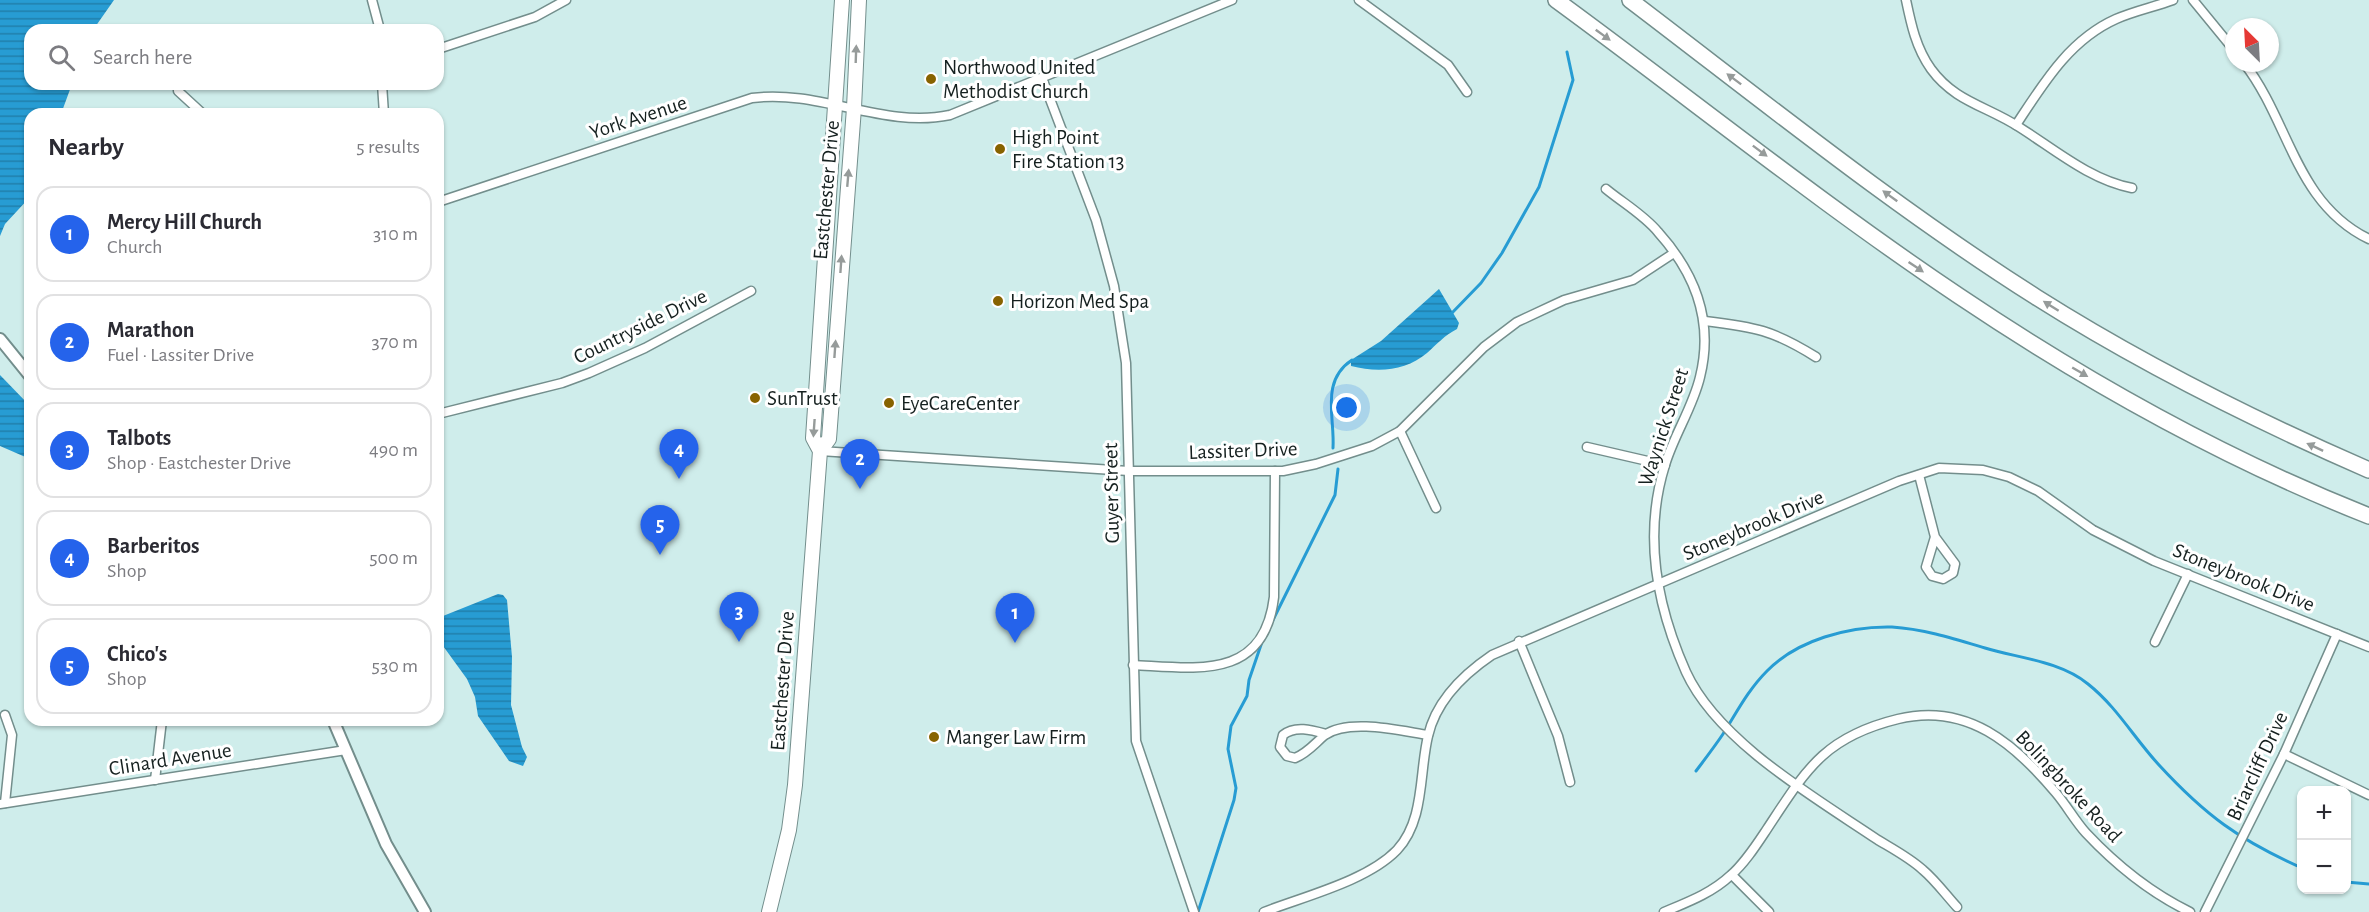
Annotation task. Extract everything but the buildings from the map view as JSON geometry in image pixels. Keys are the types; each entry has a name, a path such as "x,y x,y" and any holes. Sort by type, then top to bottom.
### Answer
{"highway":[{"path":"1556,0 1904,259 2013,332 2185,430 2369,516"},
{"path":"1629,0 1920,219 2036,297 2204,393 2369,470"}],"main road":[{"name":"Eastchester Drive","path":"769,912 789,830 795,785 820,451 813,438 842,0"},
{"name":"Eastchester Drive","path":"820,451 829,439 854,108 859,0"}],"street":[{"path":"372,0 378,24"},
{"path":"444,47 535,17 566,0"},
{"name":"York Avenue","path":"444,200 752,98 785,96 902,118 936,118 964,110 1232,0"},
{"path":"1359,0 1449,65 1467,92"},
{"path":"1906,0 1914,34 1932,70 1964,100 2016,125 2063,156 2113,184 2132,188"},
{"path":"2016,125 2053,68 2081,41 2115,19 2173,0"},
{"path":"2193,0 2225,39"},
{"path":"2249,72 2312,188 2329,213 2350,230 2369,239"},
{"name":"Guyer Street","path":"1042,78 1096,220 1114,286 1126,363 1136,741 1194,912"},
{"path":"178,90 196,108"},
{"path":"382,90 384,108"},
{"name":"Waynick Street","path":"1606,189 1658,230 1686,267 1695,286 1705,321 1706,336 1700,378 1665,465 1657,500 1654,535 1654,571 1670,631 1693,683 1712,711 1770,766 1923,870 1957,907"},
{"name":"Lassiter Drive","path":"820,451 897,454 1129,471 1275,471 1344,457 1400,431 1484,346 1517,322 1564,300 1613,288 1633,280 1674,253"},
{"name":"Countryside Drive","path":"444,412 562,383 589,373 645,348 750,291"},
{"path":"1705,321 1756,327 1788,339 1816,357"},
{"path":"0,339 24,369"},
{"path":"1400,431 1436,508"},
{"path":"1587,447 1665,465"},
{"name":"Stoneybrook Drive","path":"1264,912 1363,873 1385,861 1399,848 1412,827 1419,798 1428,735 1450,692 1470,670 1492,655 1519,641 1939,468 1959,467 1983,470 2009,477 2038,491 2093,530 2188,574 2369,646"},
{"path":"1133,665 1216,667 1242,656 1261,639 1271,617 1274,597 1275,471"},
{"path":"1919,475 1935,537 1951,555 1956,567 1951,575 1942,579 1932,576 1926,567 1935,537"},
{"path":"2155,642 2188,574"},
{"name":"Briarcliff Drive","path":"2205,912 2284,754 2337,634"},
{"path":"1519,641 1558,736 1570,782"},
{"path":"3,803 12,735 6,715"},
{"name":"Bolingbroke Road","path":"1664,912 1706,895 1732,875 1758,843 1811,764 1834,746 1874,724 1903,718 1935,716 1970,723 1994,734 2018,752 2056,794 2084,831 2117,864 2147,888 2190,912"},
{"path":"155,780 161,726"},
{"path":"336,726 387,844 425,912"},
{"path":"1326,734 1307,752 1295,758 1287,756 1280,747 1283,735 1289,730 1303,729 1326,734 1363,727 1428,735"},
{"name":"Clinard Avenue","path":"3,803 346,750"},
{"path":"2284,754 2369,795"},
{"path":"1732,875 1769,912"}],"water":[{"path":"0,0 114,0 97,24 24,24 24,90 70,90 63,108 24,108 24,203 5,224 0,236"},
{"path":"1439,289 1459,323 1457,329 1410,364 1381,370 1351,366 1351,360 1381,341"},
{"path":"0,375 24,400 24,456 0,446"},
{"path":"498,594 503,595 507,600 512,657 511,705 522,747 527,757 523,766 509,761 478,716 475,697 467,679 444,647 444,616"}],"waterway":[{"path":"1450,315 1481,283 1502,253 1539,187 1573,80 1567,52"},
{"path":"1333,448 1332,389 1342,369 1352,360"},
{"path":"1272,622 1335,495 1338,469"},
{"path":"1696,771 1754,686 1779,660 1793,651 1808,643 1841,632 1876,627 1916,630 2038,661 2077,676 2108,703 2159,765 2208,812 2241,836 2297,866"},
{"path":"1198,912 1234,800 1236,788 1228,749 1231,726 1247,696 1249,680 1263,639"},
{"path":"2351,882 2369,884"}],"place":[{"name":"Northwood United Methodist Church","path":"931,79"},
{"name":"High Point Fire Station 13","path":"1000,149"},
{"name":"Horizon Med Spa","path":"998,301"},
{"name":"SunTrust","path":"755,398"},
{"name":"EyeCareCenter","path":"889,403"},
{"name":"Barberitos","path":"679,479"},
{"name":"Marathon","path":"860,489"},
{"name":"Chico's","path":"660,555"},
{"name":"Talbots","path":"739,642"},
{"name":"Mercy Hill Church","path":"1015,643"},
{"name":"Manger Law Firm","path":"934,737"}]}
